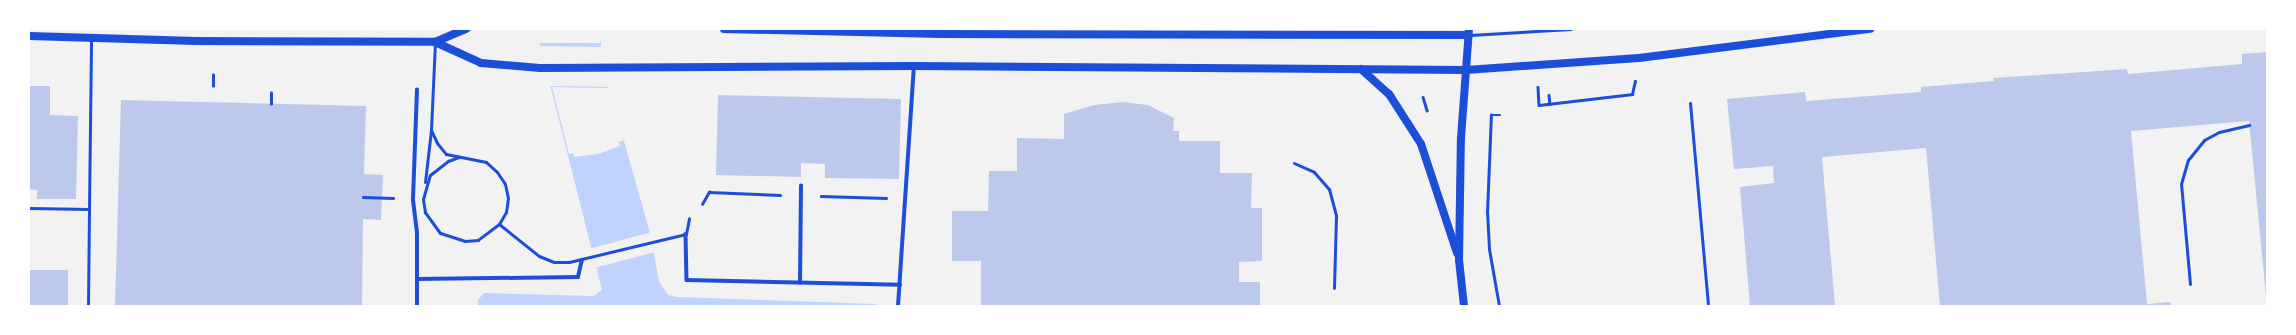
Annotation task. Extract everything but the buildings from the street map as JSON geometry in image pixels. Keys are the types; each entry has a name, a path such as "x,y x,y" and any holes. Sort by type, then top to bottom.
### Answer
{"main road":[{"path":"29,36 213,41 435,42 466,29"},
{"path":"724,29 949,34 1469,32 1461,138 1459,260 1464,306"},
{"path":"435,42 481,64 540,68 616,69 914,66 1466,70 1647,57 1870,29"},
{"path":"1361,69 1389,94 1420,144 1459,260"}],"street":[{"path":"898,306 914,66"},
{"path":"417,306 417,232 413,199 418,90"},
{"path":"800,283 801,186"},
{"path":"686,234 687,280 900,285"},
{"path":"417,279 578,277 582,260"}],"lane":[{"path":"1469,32 1571,29"},
{"path":"88,306 91,37"},
{"path":"431,130 437,143 446,154 473,158 486,162 497,172 505,184 508,198 506,212 499,224 478,240 465,242 440,233 425,212 425,186 431,130 435,42"},
{"path":"1690,103 1708,306"},
{"path":"2190,284 2181,184 2188,160 2204,140 2219,132 2249,125"},
{"path":"425,186 438,167 459,157"},
{"path":"1294,163 1314,172 1329,189 1336,216 1334,288"},
{"path":"29,208 89,209"},
{"path":"499,224 539,256 554,262 582,260 686,234 689,218"}],"path":[{"path":"213,86 214,75"},
{"path":"1539,95 1540,105 1632,94 1634,87"},
{"path":"271,93 271,104"},
{"path":"1549,95 1550,104"},
{"path":"1499,306 1488,249 1491,115 1500,115"},
{"path":"363,197 413,199"}],"water":[{"path":"536,29 598,29 609,88 650,233 659,281 668,295 677,297 875,304 875,306 478,306 478,300 484,293 594,296 602,290"}],"pier":[{"path":"534,29 600,29 600,43 534,43"},
{"path":"539,46 603,47 611,87 549,86"},
{"path":"552,87 609,88 624,140 619,142 620,146 598,154 574,157 573,153 569,154"},
{"path":"652,232 657,251 596,268 591,248"}]}
